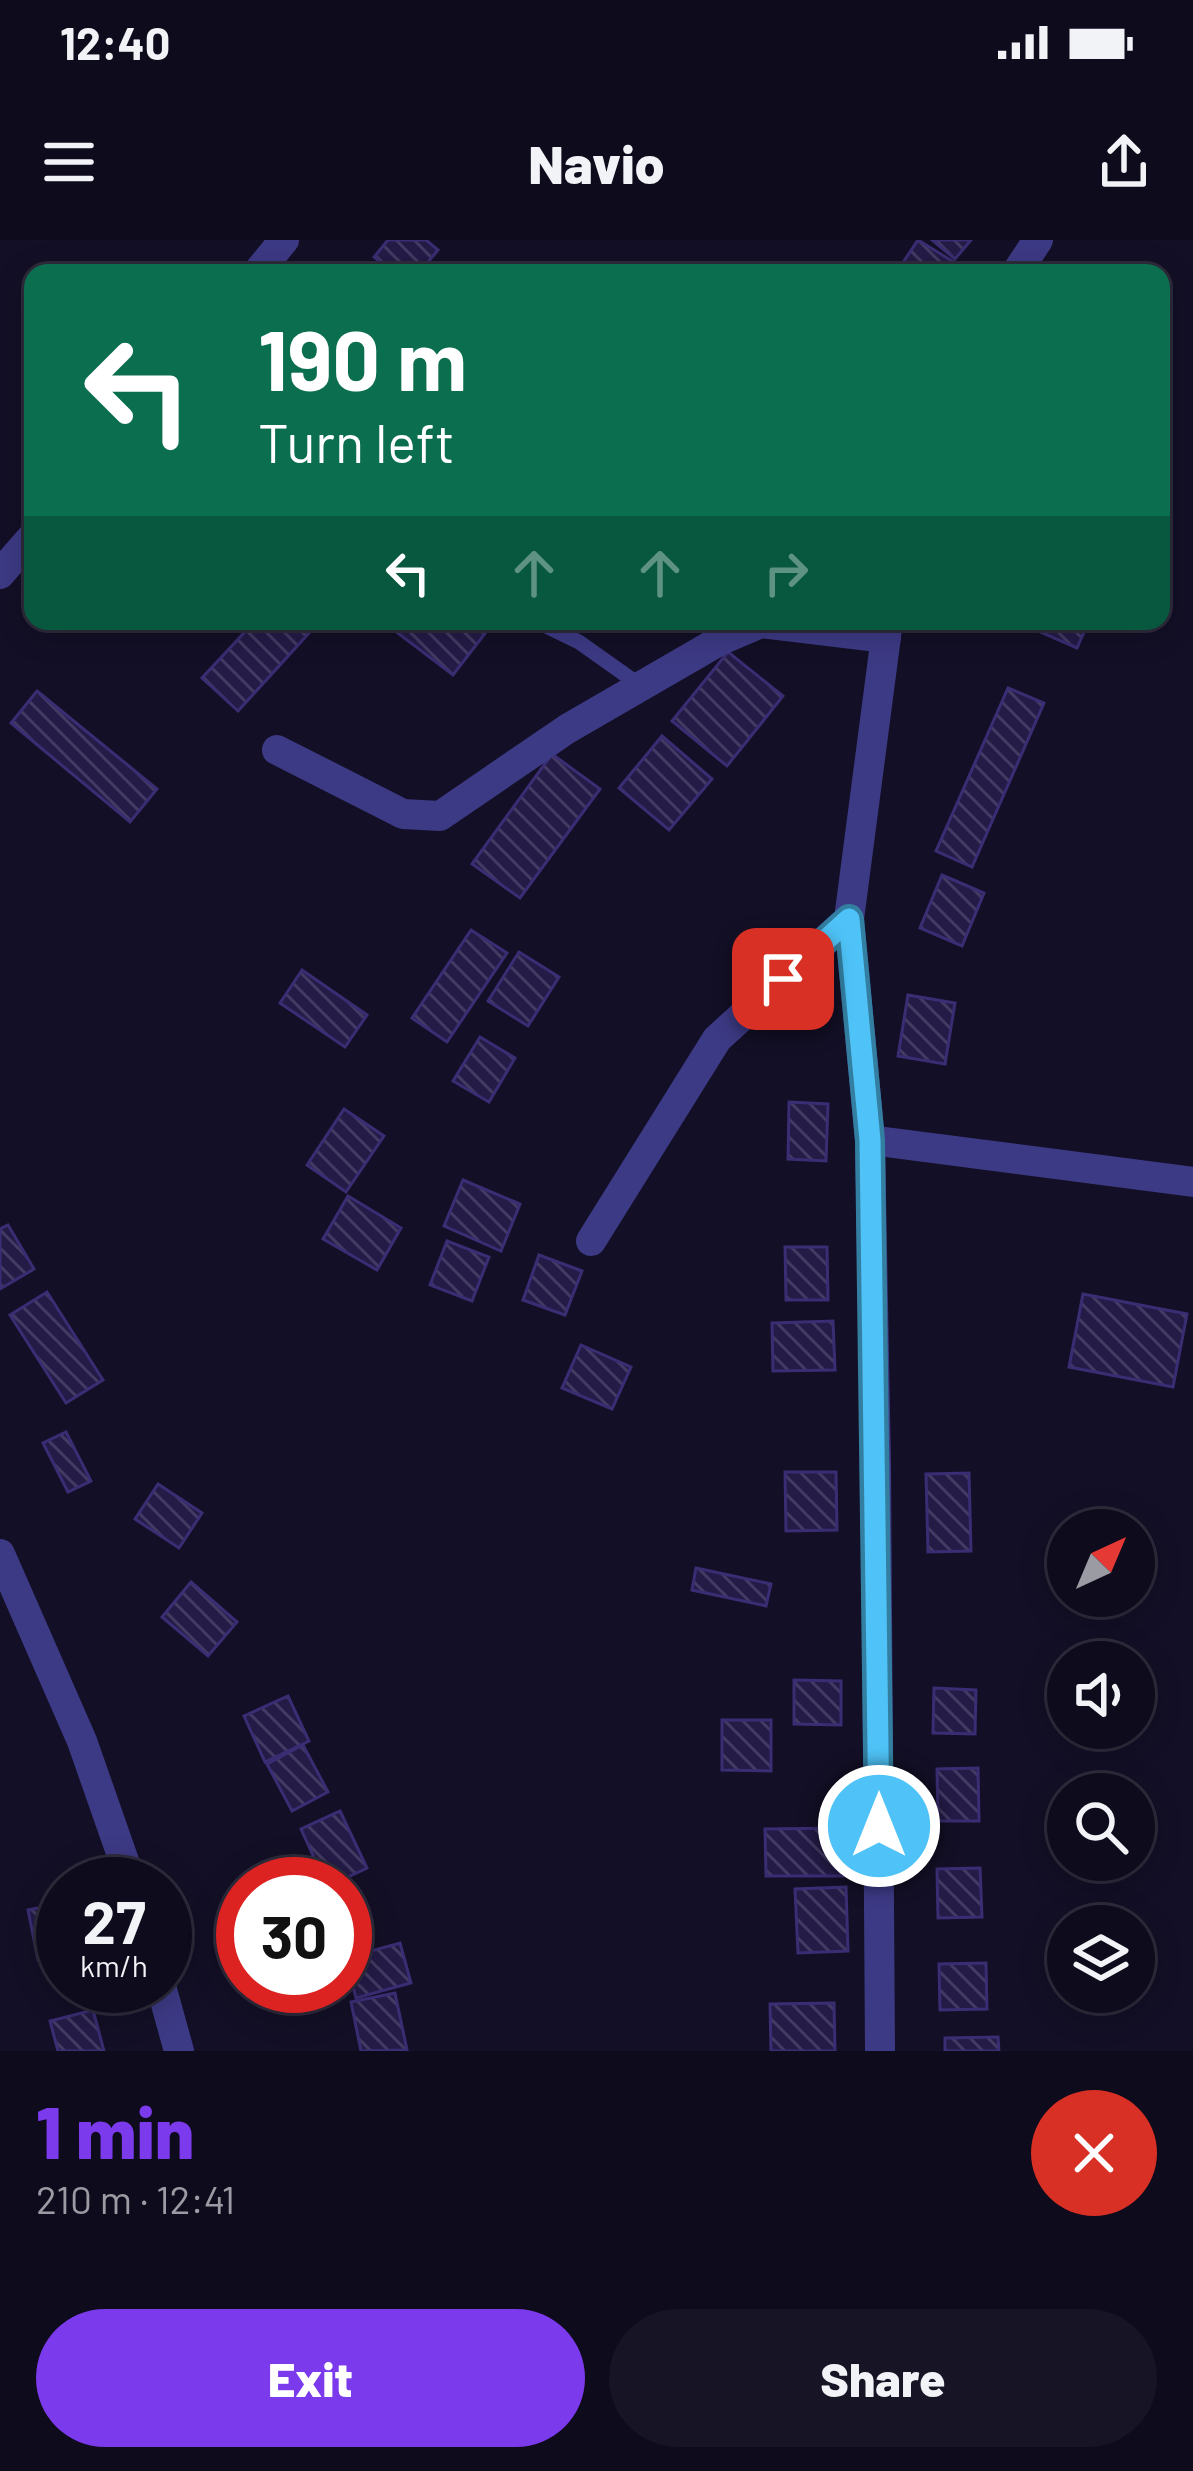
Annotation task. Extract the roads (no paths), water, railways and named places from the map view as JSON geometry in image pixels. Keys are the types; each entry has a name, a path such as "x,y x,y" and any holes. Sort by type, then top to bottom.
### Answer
{"street":[{"path":"264,264 284,240"},
{"path":"0,574 24,546"},
{"path":"278,750 403,814 440,816 567,729 745,630"},
{"path":"880,2051 870,1140 849,919 887,630"},
{"path":"591,1241 717,1039 849,919"},
{"path":"870,1140 1193,1182"},
{"path":"0,1554 82,1741 123,1857"},
{"path":"168,2013 179,2051"}],"lane":[{"path":"554,630 641,686"}]}
